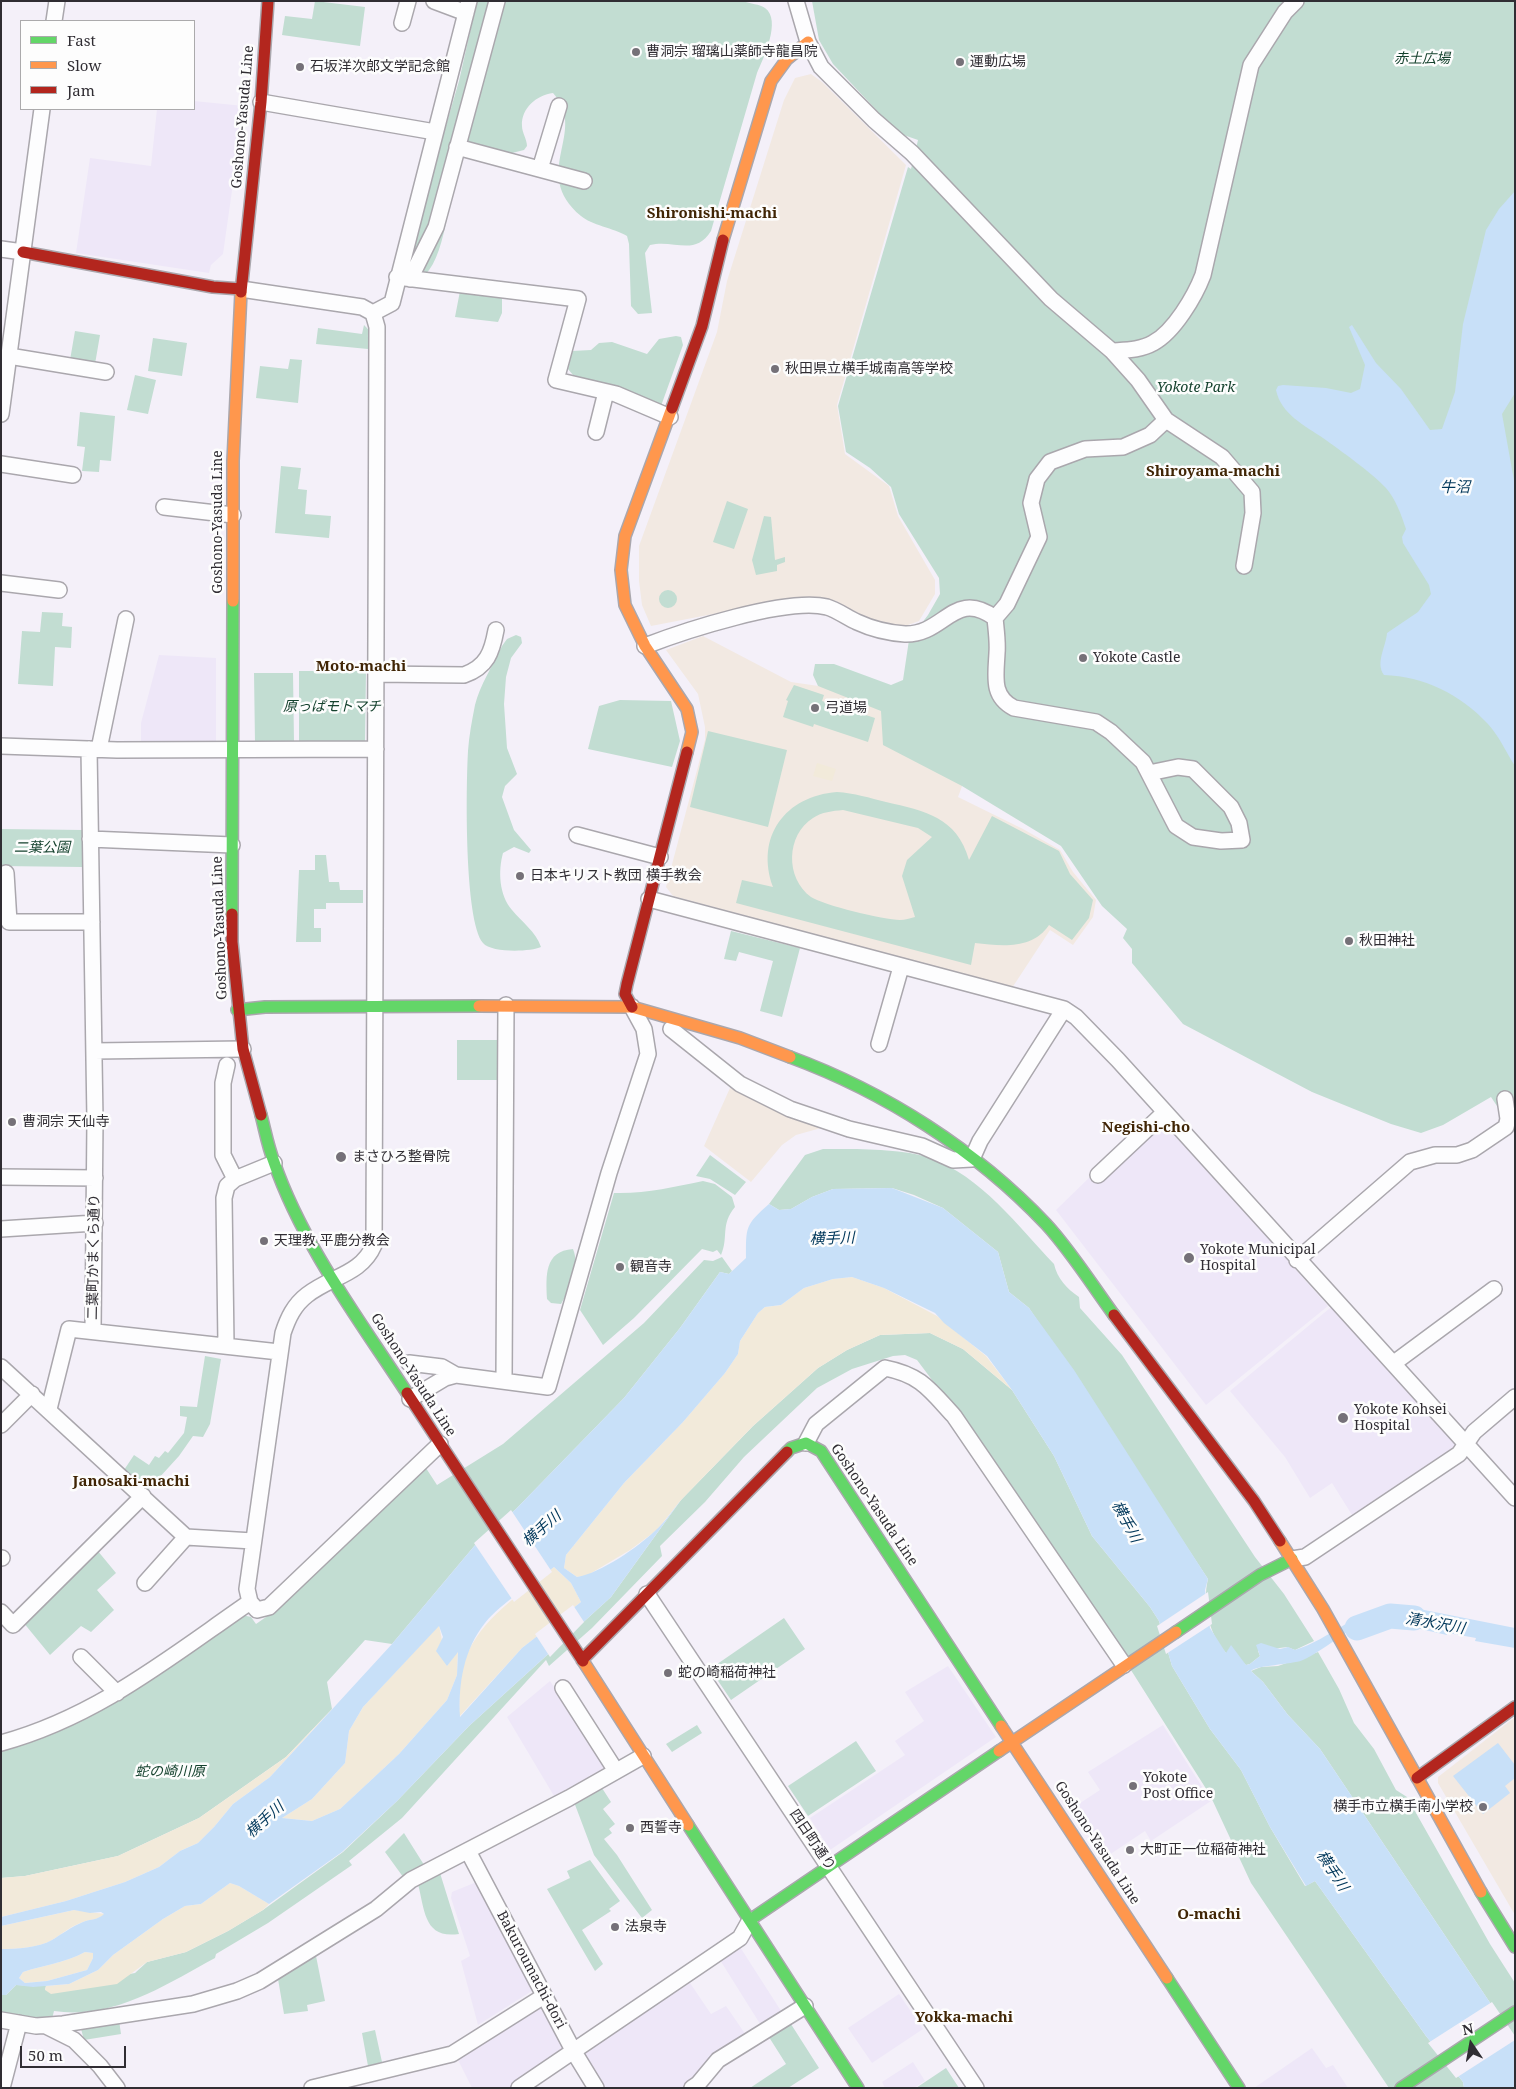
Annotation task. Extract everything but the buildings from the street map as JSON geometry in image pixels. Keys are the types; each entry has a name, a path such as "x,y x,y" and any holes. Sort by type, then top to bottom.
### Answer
{"street":[{"path":"54,20 57,1"},
{"name":"Goshono-Yasuda Line","path":"268,1 261,102 242,289 235,406 232,942 237,1010 243,1049 274,1163 303,1227 334,1281 582,1660 858,2088"},
{"path":"402,23 408,1"},
{"path":"404,278 436,132 467,7 434,1"},
{"path":"373,313 392,303 404,278 436,227 497,1"},
{"path":"796,1 808,42 822,67 841,88 912,153 1051,299 1112,351 1138,380 1166,420 1222,457 1252,492 1253,513 1244,566"},
{"path":"1112,351 1133,350 1154,343 1173,325 1198,289 1203,275 1251,64 1284,12 1296,1"},
{"path":"410,1399 445,1378 456,1375 548,1387 609,1173 648,1054 644,1029 625,994 692,732 687,709 645,646 625,605 621,570 625,536 702,326 714,271 771,81 787,59 808,42"},
{"path":"261,102 436,132"},
{"path":"540,169 559,106"},
{"path":"1,414 42,110"},
{"path":"457,147 584,181"},
{"path":"1,249 204,286 242,289 362,307 373,313 377,326 374,1245 369,1256 360,1266 308,1294 288,1316 279,1352 253,1541 247,1589 250,1602 257,1610 269,1607 440,1444"},
{"path":"404,278 578,299 556,380 606,392 670,417"},
{"path":"9,356 106,372"},
{"path":"596,432 606,392"},
{"path":"994,618 1007,604 1039,537 1031,503 1037,479 1050,462 1085,449 1122,447 1150,435 1166,420"},
{"path":"1,464 73,475"},
{"path":"164,507 233,515"},
{"path":"1,583 59,590"},
{"path":"645,646 683,632 752,614 800,606 827,607 860,624 907,634 925,630 962,607 982,608 994,618 997,652 995,673 997,688 1003,702 1014,708 1096,722 1111,732 1144,762 1149,773 1176,826 1193,837 1221,841 1242,840 1239,823 1231,807 1193,768 1178,767 1149,773"},
{"name":"二葉町かまくら通り","path":"126,619 94,749 90,839 95,1178 93,1330 279,1352"},
{"path":"376,674 464,675 473,672 492,650 496,630"},
{"path":"1,746 94,749 376,749"},
{"path":"577,835 660,857"},
{"path":"90,839 232,845"},
{"path":"6,873 9,922 92,922"},
{"path":"649,899 1064,1009 1076,1016 1515,1498"},
{"path":"879,1044 901,967"},
{"path":"504,1380 506,1005"},
{"path":"237,1010 265,1007 506,1005 632,1007 740,1038 813,1066 900,1109 943,1136 1020,1196 1047,1225 1254,1501 1292,1559 1418,1778 1474,1880 1515,1947"},
{"path":"972,1159 980,1141 1064,1009"},
{"path":"670,1029 740,1084 790,1109 849,1128 922,1146 953,1160 972,1159"},
{"path":"94,1051 243,1049"},
{"path":"227,1065 223,1083 223,1155 235,1179"},
{"path":"1297,1260 1410,1162 1435,1155 1457,1155 1472,1150 1506,1127 1508,1119 1505,1098"},
{"path":"1098,1175 1165,1112"},
{"path":"226,1346 224,1198 227,1186 235,1179 274,1163"},
{"path":"1,1177 95,1178"},
{"path":"1,1229 94,1223"},
{"path":"1394,1364 1494,1289"},
{"path":"49,1409 69,1329 93,1330"},
{"path":"409,1363 442,1367 456,1375"},
{"path":"1,1367 49,1409 186,1537 253,1541"},
{"path":"582,1660 791,1448 806,1443 816,1424 885,1368 902,1371 920,1380 954,1416 1124,1665"},
{"path":"1,1425 32,1394"},
{"path":"519,2088 740,1938 750,1920 1124,1665 1260,1575 1292,1559 1306,1557 1459,1454 1474,1432 1515,1396"},
{"name":"Goshono-Yasuda Line","path":"806,1443 821,1450 1239,2088"},
{"path":"1,1612 13,1625 143,1496"},
{"path":"145,1583 186,1537"},
{"name":"四日町通り","path":"647,1594 976,2088"},
{"path":"1,1743 78,1713 117,1693 250,1602"},
{"path":"81,1657 117,1693"},
{"path":"563,1688 616,1771"},
{"path":"1418,1778 1515,1707"},
{"path":"1,2020 19,2024 45,2026 193,2004 237,1991 260,1981 376,1909 412,1880 643,1756"},
{"name":"Bakuroumachi-dori","path":"468,1851 574,2052 596,2088"},
{"path":"312,2088 452,2054 544,1996"},
{"path":"692,2088 698,2084 718,2060 805,2006"},
{"path":"1403,2087 1515,2012"},
{"path":"2,2088 19,2024"},
{"path":"45,2026 74,2040 100,2066 116,2088"}],"shaded area":[{"name":"秋田県立横手城南高等学校","path":"811,74 822,82 906,165 837,405 845,454 889,486 898,516 935,580 935,594 919,621 908,625 897,625 867,618 836,601 817,598 734,610 651,626 642,605 639,581 639,546 717,332 727,281 784,100 795,78"},
{"path":"195,101 244,106 223,254 211,265 209,273 76,253 90,158 151,166 157,110 195,110"},
{"path":"703,636 791,682 901,698 971,762 958,797 1023,829 1060,850 1073,872 1096,900 1093,917 1073,945 1050,930 1012,988 673,896 666,887 705,740 705,727 698,694 666,650"},
{"path":"159,655 216,658 216,744 141,746 141,723"},
{"path":"730,1088 799,1121 821,1128 796,1135 782,1145 751,1182 704,1146"},
{"name":"Yokote Municipal Hospital","path":"1162,1119 1328,1306 1206,1405 1056,1210 1093,1174"},
{"name":"Yokote Kohsei Hospital","path":"1330,1308 1334,1308 1457,1445 1352,1515 1332,1483 1310,1498 1285,1457 1230,1391"},
{"path":"948,1666 996,1737 830,1850 810,1818 905,1755 895,1741 924,1721 905,1692"},
{"path":"550,1681 607,1767 554,1796 507,1717"},
{"name":"横手市立横手南小学校","path":"1515,1717 1515,1915 1438,1783 1438,1777"},
{"path":"1163,1725 1211,1801 1151,1841 1145,1831 1103,1859 1071,1809 1100,1790 1088,1772"},
{"path":"479,1881 535,1989 478,2025 461,1961 470,1956 451,1898 452,1892"},
{"path":"740,1947 783,2014 762,2027 720,1960"},
{"path":"690,1983 711,2014 726,2006 746,2035 703,2074 683,2088 603,2088 582,2053"},
{"path":"899,1994 923,2029 872,2063 848,2028"},
{"path":"539,2006 565,2050 509,2088 472,2088 457,2058"},
{"path":"1312,2048 1326,2068 1333,2065 1348,2088 1254,2088"},
{"path":"913,2062 925,2081 914,2088 885,2088 882,2082"}],"green space":[{"path":"315,1 365,7 360,46 282,35 285,16 312,19"},
{"path":"477,1 743,1 763,7 770,14 772,30 770,40 757,73 711,231 705,239 698,243 691,245 650,245 645,253 652,313 638,314 631,306 629,244 627,236 585,219 566,200 560,184 559,168 565,122 562,108 553,93 541,96 527,108 522,119 522,129 527,146 524,150 512,153 465,152 459,166 439,250 433,264 425,275 404,260 459,81"},
{"name":"Yokote Park","path":"812,1 1515,1 1515,1133 1491,1097 1443,1125 1421,1133 1391,1124 1312,1092 1183,1024 1132,963 1132,949 1123,938 1127,929 1102,906 1061,846 962,786 883,745 881,711 818,686 813,675 815,664 834,664 891,685 903,680 909,640 928,615 940,594 939,578 899,514 891,487 870,468 846,452 838,406 908,167 911,169 918,140 898,133 833,64 819,40"},
{"path":"460,291 502,294 502,313 498,322 455,317"},
{"path":"364,325 369,330 368,349 316,344 318,328 362,334"},
{"path":"75,331 100,335 95,364 70,360"},
{"path":"681,337 683,345 661,406 604,384 573,375 568,369 572,351 591,350 599,343 612,342 647,354 659,339"},
{"path":"153,338 187,343 182,376 148,371"},
{"path":"290,359 302,360 298,403 256,398 260,366 288,369"},
{"path":"135,375 156,380 148,414 127,410"},
{"path":"80,412 115,416 111,461 100,460 99,472 82,471 85,447 77,446"},
{"path":"281,466 301,468 298,489 307,490 305,514 331,516 329,538 275,533"},
{"path":"727,501 748,509 734,549 713,542"},
{"path":"764,516 771,517 775,560 785,557 785,562 777,565 777,571 756,575 752,560"},
{"path":"668,590 676,595 677,599 672,607 668,608 660,603 659,599 664,591"},
{"path":"42,612 63,613 62,626 72,627 71,648 55,647 53,686 18,684 22,631 40,632"},
{"path":"516,635 521,637 522,643 511,658 506,677 504,704 507,748 517,774 505,786 502,797 514,830 531,850 529,853 514,847 503,853 500,875 504,897 512,910 532,932 541,947 511,951 494,949 487,946 483,943 477,930 469,881 467,792 469,740 477,698 502,646 507,639"},
{"name":"原っぱモトマチ","path":"299,671 366,671 365,742 299,742"},
{"path":"254,673 293,673 294,742 255,743"},
{"name":"弓道場","path":"794,685 824,695 822,701 875,718 868,742 814,724 813,727 783,717 788,701 786,700"},
{"path":"620,700 671,701 680,741 672,767 588,749 599,706"},
{"path":"708,731 787,750 768,827 690,807"},
{"path":"837,792 850,793 900,805 938,818 956,834 964,846 969,860 992,816 1059,851 1070,874 1093,900 1089,918 1072,940 1049,925 1034,939 1025,942 1006,945 975,943 971,965 736,903 742,880 773,887 768,869 768,852 772,836 779,822 789,811 819,795","holes":["843,810 918,828 932,837 907,860 902,876 915,917 902,920 881,918 828,904 811,897 797,879 792,857 794,845 804,825 820,814"]},
{"name":"二葉公園","path":"1,829 83,830 82,867 1,866"},
{"path":"315,855 326,855 329,882 339,882 340,890 363,890 363,903 326,903 326,909 314,909 314,928 321,928 321,942 296,942 299,870 315,870"},
{"path":"731,931 800,948 782,1017 760,1011 773,961 739,952 736,961 724,959"},
{"path":"457,1040 499,1040 499,1080 457,1080"},
{"path":"823,1149 905,1152 930,1158 966,1177 998,1203 1054,1264 1057,1274 1063,1283 1079,1297 1080,1308 1122,1355 1255,1557 1284,1594 1314,1641 1295,1650 1287,1647 1258,1651 1260,1656 1246,1665 1226,1653 1215,1637 1208,1618 1206,1589 1208,1579 1029,1308 1009,1292 998,1252 943,1208 914,1195 892,1188 833,1189 812,1197 791,1209 779,1210 769,1204 805,1155"},
{"path":"710,1155 746,1182 735,1195 710,1179 696,1176"},
{"path":"703,1181 715,1184 732,1197 735,1207 730,1213 726,1225 721,1255 717,1250 713,1252 702,1249 634,1318 603,1345 580,1310 614,1193 648,1191"},
{"path":"573,1249 575,1270 571,1284 561,1304 551,1303 547,1299 547,1274 549,1266 557,1254"},
{"name":"蛇の崎川原","path":"722,1257 732,1271 729,1274 720,1272 680,1328 624,1398 516,1509 476,1544 392,1644 365,1640 327,1682 332,1709 286,1757 199,1818 118,1856 25,1876 1,1878 1,1749 242,1615 251,1617 256,1624 279,1608 424,1465 437,1485 503,1444 644,1323 704,1260 713,1261"},
{"path":"930,1333 963,1349 1012,1390 1054,1456 1092,1536 1150,1607 1159,1621 1172,1666 1210,1729 1241,1770 1270,1827 1305,1886 1315,1881 1426,2036 1463,2082 1464,2088 1389,2088 1251,1883 1210,1795 1117,1648 960,1417 917,1360 905,1355 893,1356 852,1369 817,1388 744,1457 705,1502 660,1546 662,1556 592,1628 549,1666 546,1660 402,1818 349,1861 352,1865 268,1923 216,1954 215,1958 138,1998 97,2010 76,2012 54,2011 52,2019 1,2015 1,1995 6,1995 16,1985 46,1986 45,1990 135,1973 147,1962 186,1952 228,1931 263,1910 343,1852 397,1801 469,1726 611,1597 681,1500 753,1426 818,1368 847,1350 880,1335"},
{"path":"205,1356 221,1359 210,1424 203,1437 193,1436 179,1456 148,1490 124,1470 134,1455 149,1465 155,1456 159,1458 165,1451 168,1453 184,1433 187,1417 180,1416 180,1406 197,1407"},
{"path":"97,1550 116,1573 97,1590 114,1610 91,1632 81,1626 50,1655 23,1622"},
{"path":"784,1618 805,1649 731,1700 710,1669"},
{"path":"1318,1652 1339,1689 1354,1723 1374,1749 1396,1790 1407,1797 1490,1944 1515,1983 1515,2040 1320,1749 1288,1715 1263,1682 1251,1671 1261,1667 1278,1666"},
{"path":"697,1725 702,1733 672,1752 666,1744"},
{"path":"856,1741 876,1771 808,1816 788,1786"},
{"path":"602,1788 611,1802 603,1809 615,1824 609,1829 612,1833 604,1839 617,1855 652,1910 642,1918 594,1855 574,1802"},
{"path":"404,1833 426,1868 406,1881 385,1852"},
{"path":"590,1860 620,1901 609,1909 611,1911 582,1930 603,1964 595,1971 547,1889 570,1878 567,1871"},
{"path":"440,1873 459,1934 439,1932 432,1927 425,1913 418,1884"},
{"path":"316,1956 325,2001 307,2005 308,2011 284,2014 278,1979"},
{"path":"119,2020 121,2034 84,2040 80,2025"},
{"path":"789,2021 819,2068 788,2088 750,2088 786,2064 767,2034"},
{"path":"375,2030 382,2062 368,2066 362,2033"},
{"path":"946,2068 959,2088 916,2088"}],"sand":[{"path":"817,763 836,769 832,781 813,776"},
{"path":"852,1277 884,1288 937,1316 986,1356 1012,1390 963,1349 930,1333 880,1335 847,1350 818,1368 753,1426 681,1500 657,1530 630,1550 588,1575 577,1577 564,1568 566,1555 624,1483 683,1422 725,1373 738,1354 740,1341 758,1313 765,1307 781,1305 804,1288 833,1279"},
{"path":"554,1567 571,1583 581,1602 522,1648 459,1717 461,1674 472,1645 491,1619 515,1597"},
{"path":"439,1625 447,1666 458,1650 457,1675 447,1700 399,1754 340,1809 312,1821 282,1818 312,1799 345,1763 349,1731 363,1707"},
{"path":"332,1709 270,1777 233,1804 198,1843 180,1851 159,1867 125,1882 66,1901 1,1917 1,1878 25,1876 118,1856 199,1818 286,1757"},
{"path":"230,1883 239,1886 269,1904 263,1910 228,1931 186,1952 147,1962 117,1984 51,1994 45,1990 46,1986 69,1984 98,1970 113,1955 163,1919 185,1906 201,1904"},
{"path":"74,1910 105,1914 71,1928 47,1943 1,1949 1,1926"},
{"path":"85,1952 93,1953 93,1958 87,1970 47,1981 25,1983 19,1978 23,1972 62,1961"}],"water":[{"name":"牛沼","path":"1515,191 1515,393 1502,414 1515,486 1515,766 1492,729 1466,704 1427,683 1399,676 1384,675 1381,660 1387,633 1418,612 1431,594 1429,585 1403,543 1402,537 1406,529 1390,493 1356,462 1294,418 1283,406 1276,390 1278,386 1283,385 1326,388 1351,393 1360,389 1365,365 1349,327 1352,325 1376,363 1401,389 1430,430 1442,429 1455,392 1463,324 1486,230 1499,209"},
{"name":"横手川","path":"892,1188 943,1208 998,1252 1009,1292 1029,1308 1074,1370 1208,1579 1205,1590 1210,1628 1226,1653 1231,1645 1246,1665 1250,1664 1260,1656 1256,1645 1261,1643 1280,1649 1288,1647 1295,1650 1320,1639 1367,1613 1394,1604 1515,1628 1515,1648 1475,1641 1476,1638 1448,1633 1447,1635 1389,1622 1381,1622 1379,1615 1362,1623 1303,1660 1260,1667 1251,1671 1263,1682 1288,1715 1320,1749 1515,2040 1515,2088 1464,2088 1463,2082 1426,2036 1315,1881 1306,1886 1270,1827 1241,1770 1210,1729 1172,1666 1159,1621 1150,1607 1092,1536 1054,1456 1012,1390 987,1356 944,1323 935,1313 884,1288 852,1277 833,1279 804,1288 781,1305 765,1307 758,1313 740,1341 738,1354 725,1373 683,1422 624,1483 566,1555 564,1568 577,1577 587,1575 608,1565 648,1537 663,1523 681,1500 611,1597 469,1726 397,1801 342,1852 269,1904 239,1886 230,1883 201,1904 185,1906 163,1919 113,1955 98,1970 69,1984 33,1987 16,1985 6,1995 1,1995 1,1949 20,1948 46,1943 79,1924 104,1914 101,1912 90,1913 74,1910 1,1926 1,1917 66,1901 125,1882 159,1867 180,1851 198,1843 233,1804 270,1777 392,1644 476,1544 516,1509 624,1398 680,1328 720,1272 729,1274 746,1258 748,1227 755,1217 769,1204 779,1210 791,1209 812,1197 833,1189","holes":["554,1567 571,1583 581,1602 522,1648 460,1717 461,1680 467,1655 478,1633 500,1608","439,1626 443,1637 436,1651 447,1666 458,1652 457,1675 447,1700 399,1754 340,1809 312,1821 282,1818 312,1799 345,1763 349,1731 363,1707","85,1952 93,1953 93,1958 87,1970 47,1981 25,1983 19,1978 23,1972"]},
{"path":"1498,1743 1515,1765 1515,1778 1505,1786 1510,1793 1483,1814 1453,1776"}],"pier":[{"path":"511,1510 552,1572 514,1602 474,1543"},
{"path":"1208,1592 1212,1624 1166,1654 1157,1626"},
{"path":"573,1605 584,1622 550,1657 535,1634"},
{"path":"1492,2002 1515,2036 1515,2040 1456,2078 1428,2043"}],"waterway":[{"name":"清水沢川","path":"1357,1628 1390,1616 1414,1618"}],"traffic: fast":[{"path":"232,914 233,601"},
{"path":"237,1010 265,1007 479,1006"},
{"path":"790,1057 860,1087 894,1106 927,1126 990,1172 1019,1197 1055,1234 1114,1315"},
{"path":"261,1115 272,1156 300,1223 333,1281 407,1393"},
{"path":"787,1452 791,1448 806,1443 821,1451 1001,1726"},
{"path":"1176,1632 1260,1575 1292,1559"},
{"path":"750,1920 999,1751"},
{"path":"688,1825 858,2088"},
{"path":"1481,1892 1515,1947"},
{"path":"1167,1978 1239,2088"},
{"path":"1401,2088 1515,2012"}],"traffic: slow":[{"path":"723,240 771,81 787,59 808,42"},
{"path":"233,601 233,461 241,292"},
{"path":"672,408 625,536 621,570 625,605 645,646 687,709 692,732 687,752"},
{"path":"479,1006 632,1007 740,1038 790,1057"},
{"path":"1280,1541 1323,1609 1481,1892"},
{"path":"999,1751 1176,1632"},
{"path":"583,1661 688,1825"},
{"path":"1001,1726 1167,1978"}],"traffic: jam":[{"path":"241,292 261,102 268,1"},
{"path":"672,408 702,326 723,240"},
{"path":"23,252 213,287 241,289"},
{"path":"632,1007 625,994 627,984 687,752"},
{"path":"232,914 232,942 243,1049 261,1115"},
{"path":"1114,1315 1254,1501 1280,1541"},
{"path":"407,1393 583,1661"},
{"path":"582,1660 787,1452"},
{"path":"1417,1778 1515,1707"}],"place":[{"name":"曹洞宗 瑠璃山薬師寺龍昌院","path":"636,52"},
{"name":"運動広場","path":"960,62"},
{"name":"石坂洋次郎文学記念館","path":"300,67"},
{"name":"秋田県立横手城南高等学校","path":"775,369"},
{"name":"Yokote Castle","path":"1083,658"},
{"name":"弓道場","path":"815,708"},
{"name":"日本キリスト教団 横手教会","path":"520,876"},
{"name":"秋田神社","path":"1349,941"},
{"name":"曹洞宗 天仙寺","path":"12,1122"},
{"name":"まさひろ整骨院","path":"341,1157"},
{"name":"天理教 平鹿分教会","path":"264,1241"},
{"name":"Yokote Municipal Hospital","path":"1189,1258"},
{"name":"観音寺","path":"620,1267"},
{"name":"Yokote Kohsei Hospital","path":"1343,1418"},
{"name":"蛇の崎稲荷神社","path":"668,1673"},
{"name":"Yokote Post Office","path":"1133,1786"},
{"name":"横手市立横手南小学校","path":"1483,1807"},
{"name":"西誓寺","path":"630,1828"},
{"name":"大町正一位稲荷神社","path":"1130,1850"},
{"name":"法泉寺","path":"615,1927"}],"district":[{"name":"Shironishi-machi","path":"712,214"},
{"name":"Shiroyama-machi","path":"1213,472"},
{"name":"Moto-machi","path":"361,667"},
{"name":"Negishi-cho","path":"1146,1128"},
{"name":"Janosaki-machi","path":"131,1482"},
{"name":"O-machi","path":"1209,1915"},
{"name":"Yokka-machi","path":"964,2018"}],"park label":[{"name":"赤土広場","path":"1422,59"}]}
